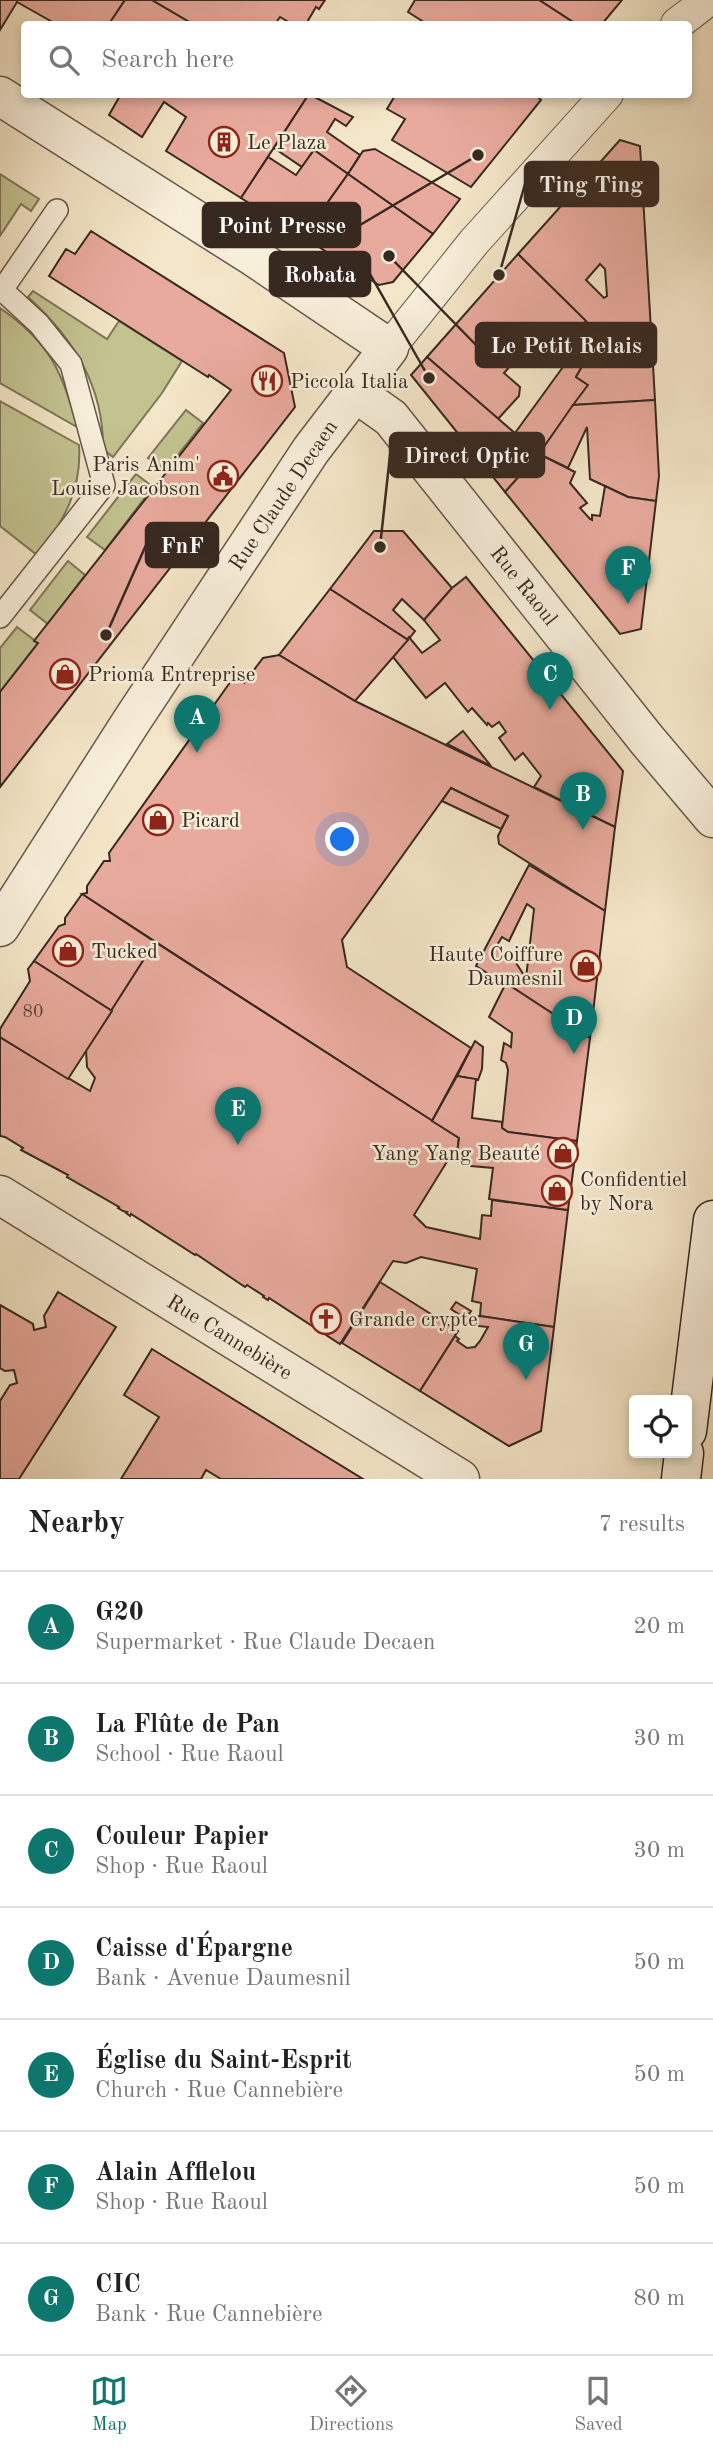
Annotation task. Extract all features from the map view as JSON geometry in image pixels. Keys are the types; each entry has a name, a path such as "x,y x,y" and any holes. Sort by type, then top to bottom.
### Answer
{"street":[{"path":"681,21 708,0"},
{"path":"0,96 254,257 389,348"},
{"name":"Rue Claude Decaen","path":"0,927 131,722 311,450 474,242 603,98"},
{"name":"Rue Raoul","path":"356,393 391,418 647,740 713,818"},
{"name":"Rue Cannebière","path":"0,1195 460,1479"},
{"path":"691,1395 713,1220"},
{"path":"681,1479 683,1458"}],"lane":[{"path":"0,617 104,485 71,364 39,324 1,289 57,210"}],"green space":[{"path":"0,174 39,199 31,211 21,204 0,236"},
{"path":"33,291 107,339 119,321 182,361 162,393 113,457 103,449 98,404 83,365 59,329 28,297"},
{"path":"0,308 17,320 42,345 66,389 77,427 0,383"},
{"path":"0,401 79,445 78,476 69,504 37,555 0,526"},
{"path":"186,410 203,423 166,470 148,458"},
{"path":"136,474 153,487 105,550 87,537"},
{"path":"68,561 85,575 48,624 30,610"},
{"path":"17,627 38,643 0,692 0,648"}],"building":[{"path":"0,0 125,0 111,21 51,21 17,2 0,30"},
{"path":"125,0 152,0 188,21 111,21"},
{"path":"152,0 325,0 319,9 316,7 308,21 287,21 280,17 277,21 188,21"},
{"path":"415,0 539,0 571,21 422,21 408,12"},
{"path":"539,0 622,0 604,21 571,21"},
{"name":"Le Plaza","path":"119,98 306,98 241,198 166,151 186,117 164,102 142,137 109,115"},
{"path":"306,98 317,98 353,117 346,126 335,119 327,132 360,155 348,174 314,150 302,167 274,148"},
{"path":"394,98 541,100 471,187 392,140 405,119 387,109"},
{"path":"620,140 640,146 651,330 600,335 518,254","holes":["600,264 605,269 607,296 604,298 586,280"]},
{"path":"375,149 460,199 433,234 348,174 363,151"},
{"path":"314,150 348,174 303,237 241,198 268,157 296,175"},
{"path":"348,174 433,234 393,282 379,285 303,237"},
{"path":"91,231 284,353 295,407 0,787 0,692 38,643 34,641 231,390 49,276 66,249 75,254"},
{"path":"518,254 586,321 565,345 556,345 541,331 504,373 520,387 519,396 498,419 427,357"},
{"path":"592,327 600,335 576,377 588,385 539,454 515,433"},
{"path":"651,330 655,400 573,405 588,385 576,377 600,335"},
{"path":"427,357 539,454 505,492 411,375"},
{"path":"655,400 659,476 656,501 628,497 590,479 587,427 568,468 539,454 573,405"},
{"path":"539,454 575,472 570,483 587,503 580,508 592,520 592,515 600,516 605,486 628,497 656,501 641,629 620,634 505,492"},
{"path":"374,531 403,531 452,588 424,620 402,599 393,610 415,631 408,640 330,589"},
{"path":"466,577 623,771 615,827 534,787 541,776 523,753 515,760 499,738 506,732 499,722 492,727 472,708 468,712 445,683 426,698 393,657 409,637 422,653 440,640 424,620 452,588"},
{"path":"330,589 408,640 355,701 279,655"},
{"path":"279,655 355,701 615,827 605,911 499,844 498,836 508,816 451,788 342,940 347,967 471,1048 432,1121 82,894 87,893 87,886 104,861 110,861 109,853 231,681 237,679 244,683 263,658"},
{"path":"463,731 491,766 447,744"},
{"path":"451,788 508,816 501,829 442,801"},
{"path":"529,865 605,911 590,1038 476,966","holes":["527,904 534,909 526,978 512,957 496,947 502,937 509,941"]},
{"path":"82,894 155,942 112,1011 34,961 59,926 65,924 65,918"},
{"path":"155,942 459,1138 456,1161 448,1160 414,1215 426,1227 480,1239 482,1215 491,1216 492,1200 568,1210 554,1327 480,1316 481,1303 472,1301 477,1269 421,1257 406,1263 393,1261 340,1344 269,1298 268,1300 247,1285 245,1287 196,1254 67,1177 68,1175 0,1136 0,1037 90,1091 95,1078 87,1067 86,1050"},
{"path":"34,961 112,1011 68,1079 0,1037 0,1029 30,981 28,969"},
{"path":"506,983 590,1038 577,1141 508,1132 502,1128 508,1070 506,1063 501,1060 504,1043 511,1047 512,1033 489,1017"},
{"path":"475,1041 483,1047 482,1069 478,1080 457,1076"},
{"path":"457,1076 476,1079 472,1118 502,1122 502,1128 508,1132 577,1141 568,1210 489,1199 493,1168 471,1166 469,1163 456,1161 459,1138 432,1121"},
{"path":"380,1282 458,1331 420,1391 342,1343"},
{"path":"58,1292 116,1327 19,1479 0,1479 0,1401 10,1385 17,1383 14,1370 5,1371 0,1368 0,1305 33,1324 34,1330 46,1327 44,1316"},
{"path":"456,1302 471,1311 466,1319 451,1309"},
{"path":"480,1316 554,1327 541,1431 509,1446 420,1391 455,1336 459,1339 457,1341 467,1348 475,1347 480,1341 488,1327 479,1326 466,1319"},
{"path":"152,1349 363,1479 221,1479 206,1470 201,1479 121,1479 159,1417 124,1395"}],"place":[{"name":"Le Plaza","path":"224,142"},
{"name":"Point Presse","path":"478,155"},
{"name":"Le Petit Relais","path":"389,256"},
{"name":"Ting Ting","path":"499,275"},
{"name":"Robata","path":"429,378"},
{"name":"Piccola Italia","path":"267,381"},
{"name":"Paris Anim' Louise Jacobson","path":"223,476"},
{"name":"Direct Optic","path":"380,547"},
{"name":"Alain Afflelou","path":"628,604"},
{"name":"FnF","path":"106,635"},
{"name":"Prioma Entreprise","path":"65,674"},
{"name":"Couleur Papier","path":"550,710"},
{"name":"G20","path":"197,753"},
{"name":"Picard","path":"158,820"},
{"name":"La Flûte de Pan","path":"583,830"},
{"name":"Tucked","path":"68,951"},
{"name":"Haute Coiffure Daumesnil","path":"586,966"},
{"name":"Caisse d'Épargne","path":"574,1054"},
{"name":"Église du Saint-Esprit","path":"238,1145"},
{"name":"Yang Yang Beauté","path":"563,1153"},
{"name":"Confidentiel by Nora","path":"557,1191"},
{"name":"Grande crypte","path":"326,1319"},
{"name":"CIC","path":"526,1380"}]}
